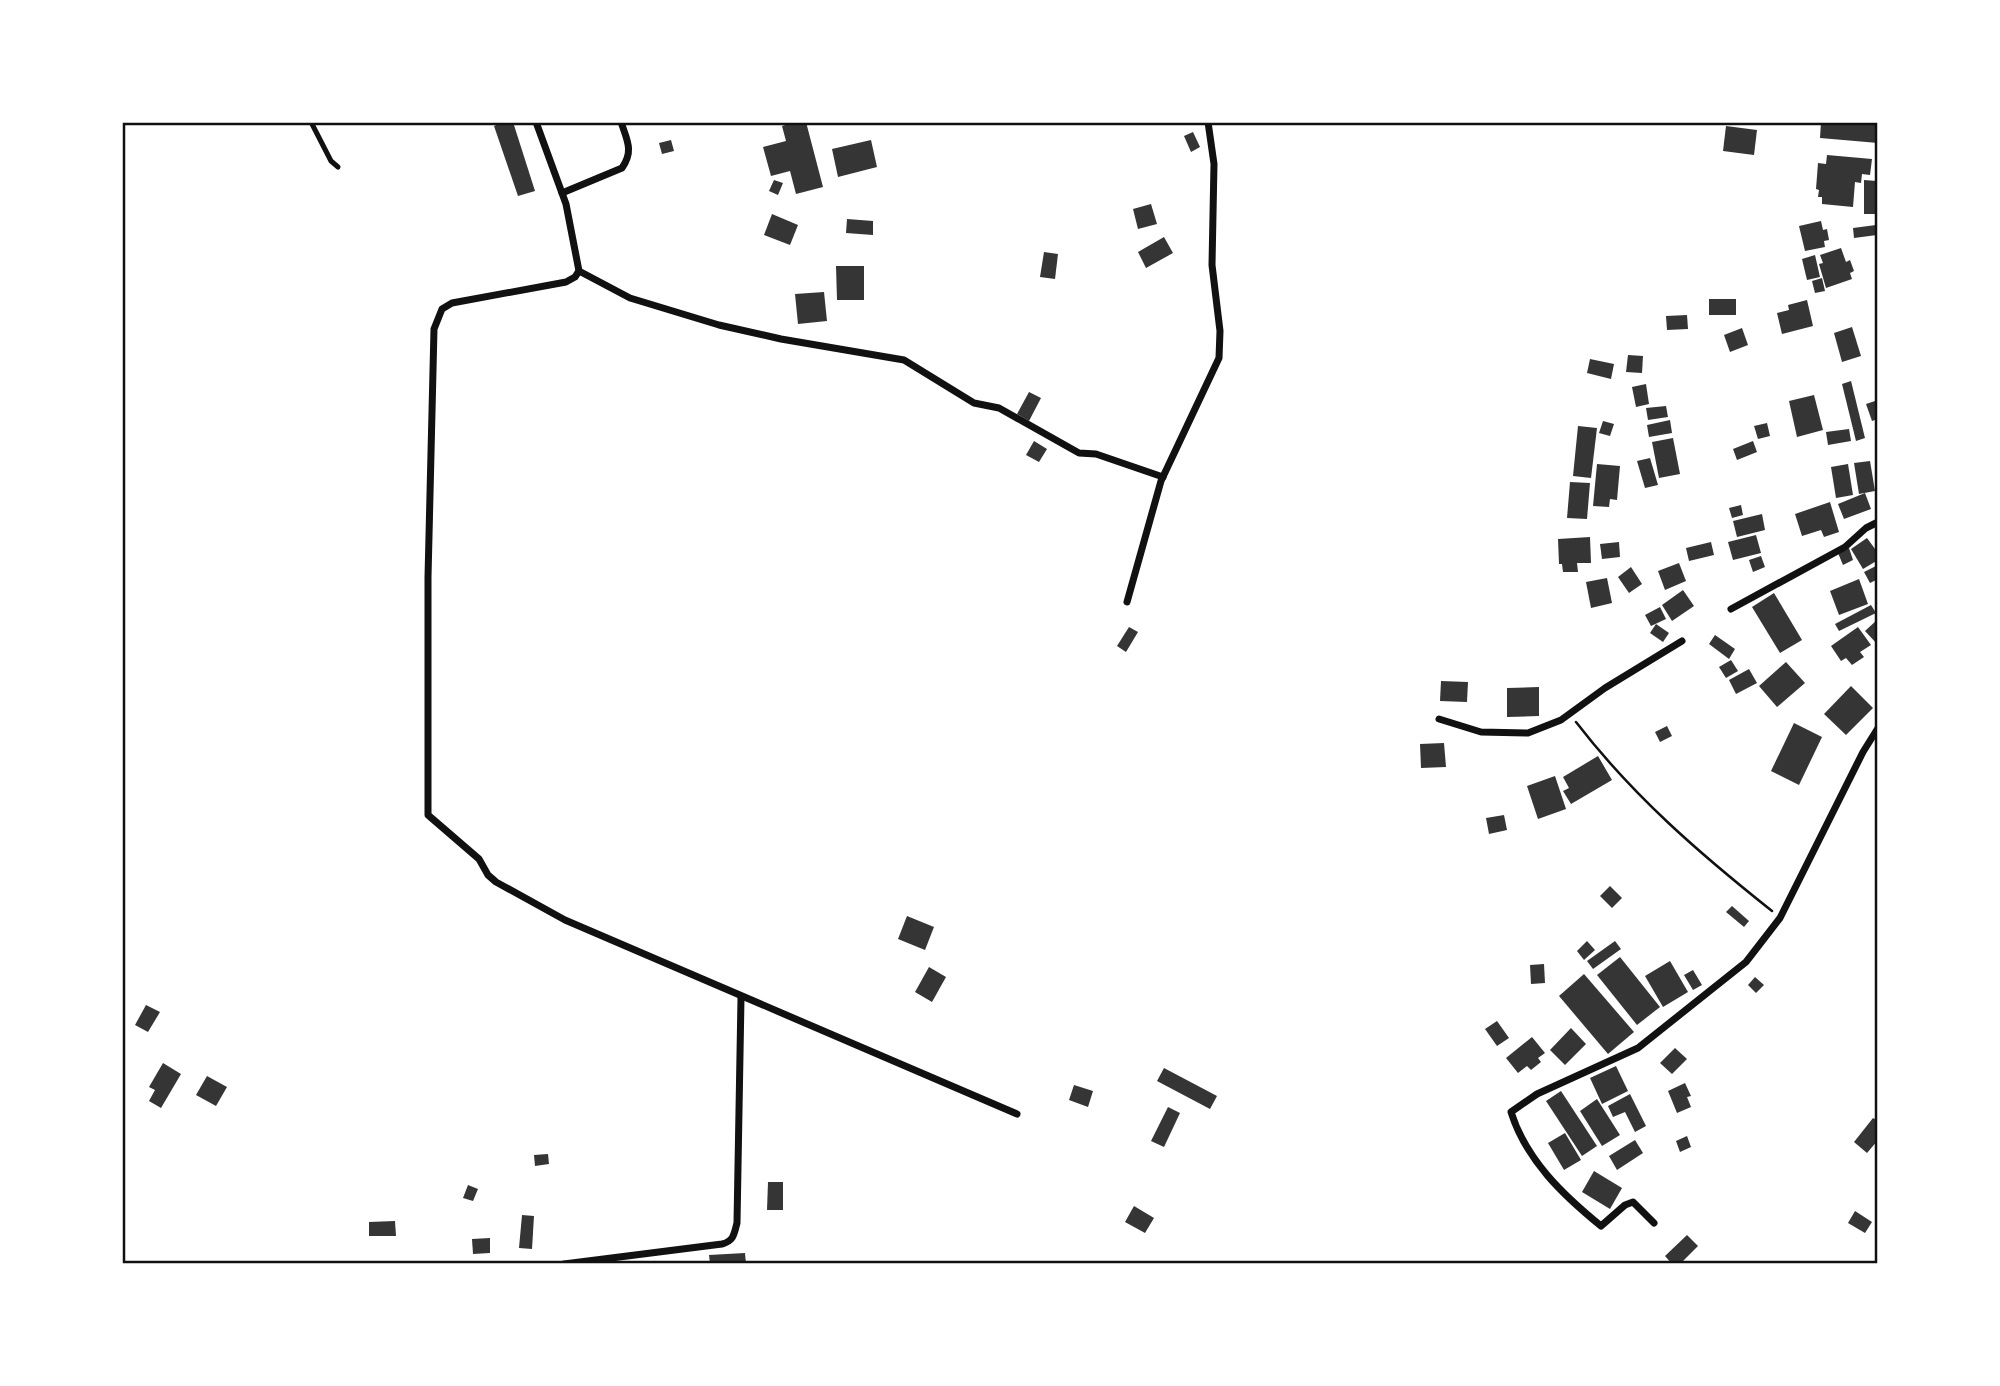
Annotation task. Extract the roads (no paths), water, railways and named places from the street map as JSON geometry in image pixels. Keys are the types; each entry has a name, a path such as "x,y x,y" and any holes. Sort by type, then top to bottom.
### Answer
{"street":[{"path":"536,122 566,204 579,271 566,282 452,303 442,309 437,318 433,341 428,563 428,815 479,859 488,875 565,920 741,998 842,1038 1017,1114"},
{"path":"562,193 622,168 628,159 630,148 621,122"},
{"path":"1128,602 1163,477 1219,358 1220,331 1212,265 1214,164 1208,122"},
{"path":"579,271 630,298 719,325 805,344 904,360 974,403 999,408 1079,453 1096,454 1163,477"},
{"path":"1731,609 1845,547 1866,528 1878,522"},
{"path":"1439,719 1481,732 1528,733 1561,720 1605,688 1682,641"},
{"path":"1654,1223 1633,1202 1625,1205 1601,1226 1567,1199 1541,1167 1518,1134 1511,1112 1537,1094 1638,1048 1746,962 1780,918 1863,752 1878,728"},
{"path":"564,1264 730,1242 737,1223 741,998"}],"lane":[{"path":"312,122 331,161 338,167"}]}
